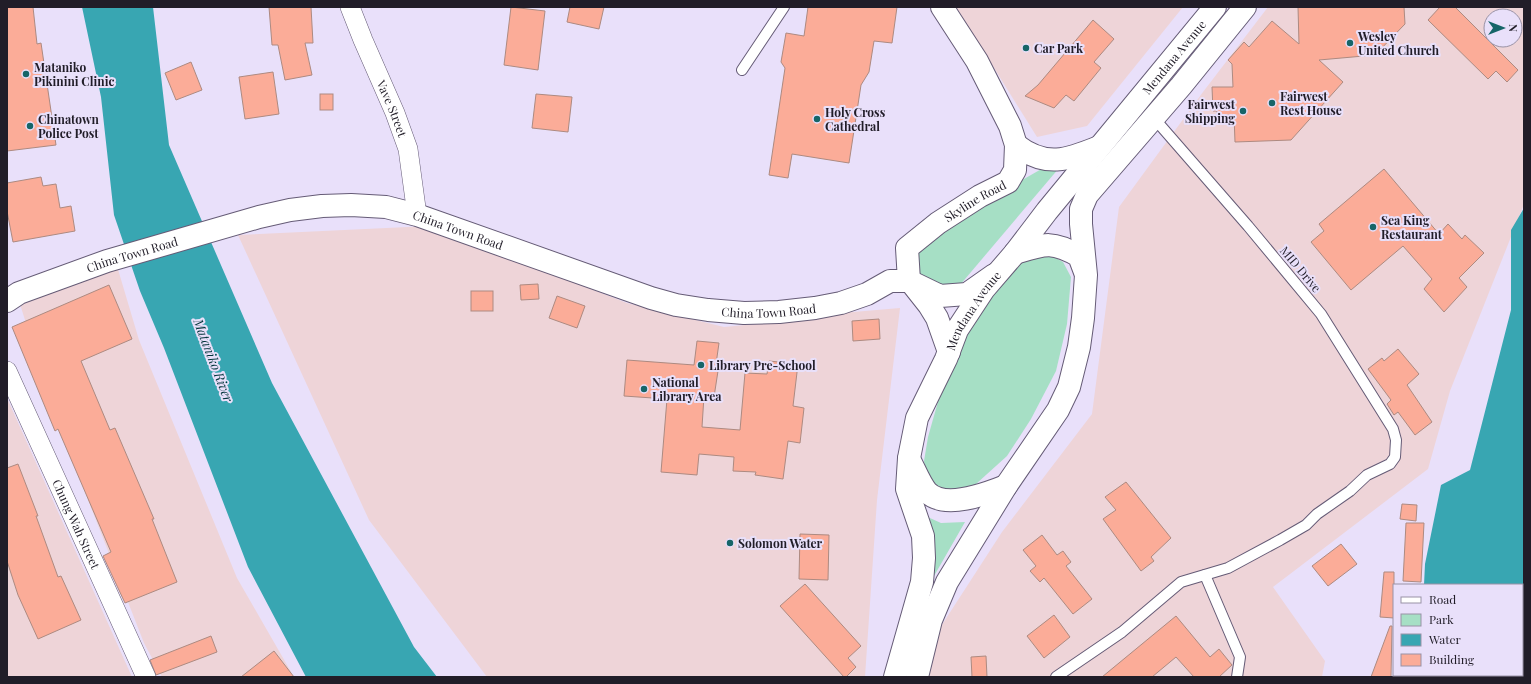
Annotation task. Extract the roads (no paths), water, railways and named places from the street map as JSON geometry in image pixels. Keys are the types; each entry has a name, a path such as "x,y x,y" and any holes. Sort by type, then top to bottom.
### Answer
{"main road":[{"name":"Skyline Road","path":"909,281 907,248 944,219 980,196 1008,182 1015,170 1016,145 1010,126 977,61 942,7"},
{"name":"Mendana Avenue","path":"895,677 922,582 924,558 923,536 907,489 909,458 917,418 949,352 957,330 964,318 997,274 1015,254 1047,211 1215,7"},
{"name":"Mendana Avenue","path":"917,677 931,620 947,582 1006,486 1058,410 1068,387 1079,347 1084,312 1086,275 1081,210 1087,195 1245,7"},
{"path":"1016,145 1040,159 1056,161 1074,157 1100,147"},
{"name":"China Town Road","path":"7,301 19,293 106,261 259,217 290,210 322,206 351,205 386,208 417,214 651,298 676,305 708,310 744,313 779,312 815,308 841,303 866,294 890,281 909,281"},
{"path":"1015,254 1040,245 1054,245 1068,249 1079,256 1086,275"},
{"path":"909,281 940,296 967,294 997,274"},
{"path":"909,281 929,304 937,318 949,352"},
{"path":"909,458 927,492 938,499 956,500 984,494 1006,486"}],"street":[{"name":"Vave Street","path":"350,7 363,40 396,113 408,149 417,214"},
{"name":"Chung Wah Street","path":"7,370 146,677"}],"lane":[{"path":"742,70 784,7"},
{"name":"MID Drive","path":"1153,118 1248,226 1322,315 1393,429 1396,440 1395,457 1390,464 1367,476 1350,491 1317,514 1306,525 1228,568 1205,574"},
{"path":"1056,677 1122,632 1181,582 1205,574 1240,657 1237,677"}],"water":[{"name":"Mataniko River","path":"82,7 153,7 169,145 272,383 414,647 437,677 306,677 248,567 164,348 140,291 114,215 101,97"},
{"path":"1524,208 1524,677 1420,677 1523,676 1523,584 1424,584 1425,564 1441,485 1470,470 1511,310 1511,230"}],"place":[{"name":"Wesley United Church","path":"1350,43"},
{"name":"Car Park","path":"1026,48"},
{"name":"Mataniko Pikinini Clinic","path":"26,74"},
{"name":"Fairwest Rest House","path":"1272,103"},
{"name":"Fairwest Shipping","path":"1243,111"},
{"name":"Holy Cross Cathedral","path":"817,119"},
{"name":"Chinatown Police Post","path":"30,126"},
{"name":"Sea King Restaurant","path":"1373,227"},
{"name":"Library Pre-School","path":"701,365"},
{"name":"National Library Area","path":"644,389"},
{"name":"Solomon Water","path":"730,543"}]}
